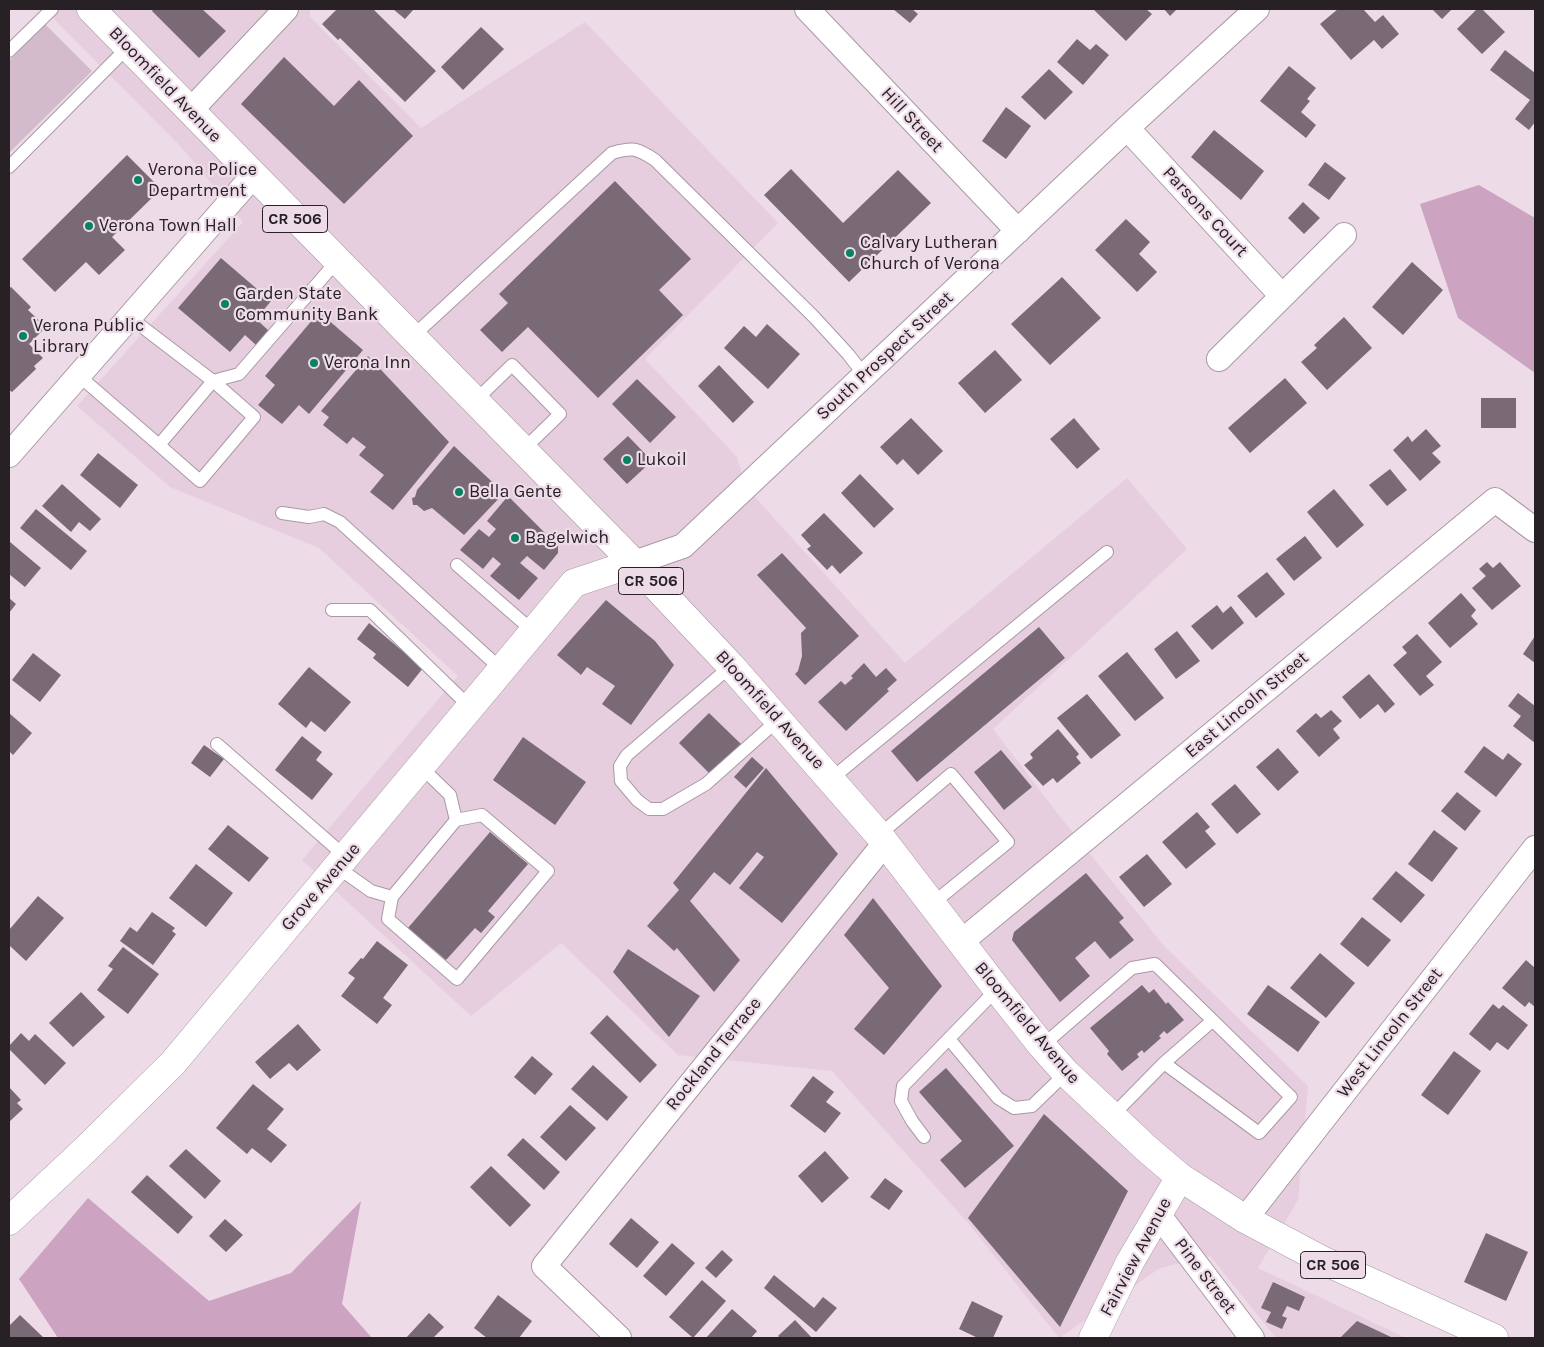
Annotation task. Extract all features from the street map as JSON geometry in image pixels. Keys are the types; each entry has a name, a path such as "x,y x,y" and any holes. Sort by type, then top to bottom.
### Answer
{"main road":[{"name":"Bloomfield Avenue","path":"91,9 634,563 731,666 882,839 960,942 1042,1046 1066,1073 1180,1177 1245,1219 1324,1261 1494,1338"},
{"name":"Grove Avenue","path":"9,1221 86,1149 172,1063 422,767 574,583 634,563"},
{"name":"Fairview Avenue","path":"1093,1338 1130,1262 1180,1177"}],"street":[{"path":"190,111 286,9"},
{"name":"Hill Street","path":"807,9 1018,231"},
{"name":"South Prospect Street","path":"634,563 682,546 1127,128 1257,9"},
{"name":"Parsons Court","path":"1127,128 1282,296"},
{"path":"9,455 128,316 253,176"},
{"path":"1219,359 1344,235"},
{"name":"East Lincoln Street","path":"960,942 1495,500 1535,530"},
{"name":"Rockland Terrace","path":"619,1338 544,1266 882,839"},
{"name":"West Lincoln Street","path":"1245,1219 1535,848"},
{"name":"Pine Street","path":"1158,1214 1252,1338"}],"lane":[{"path":"9,51 52,9"},
{"path":"9,167 128,47"},
{"path":"412,337 612,153 628,149 641,150 655,160 814,317 848,354 864,376"},
{"path":"159,445 213,381 238,374 338,261"},
{"path":"78,375 200,481 254,417 213,381 128,316"},
{"path":"475,401 512,365 560,414 523,450"},
{"path":"282,513 309,517 324,514 340,522 502,670"},
{"path":"831,779 1107,552"},
{"path":"457,565 534,632"},
{"path":"332,610 370,610 471,708"},
{"path":"731,666 627,755 620,766 621,781 637,800 649,809 663,809 677,802 706,784 779,720"},
{"path":"217,744 371,891 392,896"},
{"path":"422,767 450,795 456,820"},
{"path":"882,839 951,774 1008,842 932,904"},
{"path":"482,815 548,871 457,978 388,919 392,896 456,820 482,815"},
{"path":"1042,1046 1132,968 1155,964 1291,1097 1259,1133 1164,1063"},
{"path":"924,1137 901,1101 903,1086 997,989"},
{"path":"1112,1116 1164,1063 1212,1021"},
{"path":"949,1039 998,1098 1014,1108 1032,1106 1066,1073"}],"shaded area":[{"path":"44,9 310,9 310,17 421,128 585,22 778,223 645,359 737,457 746,487 905,663 1127,478 1187,549 993,729 1163,945 1308,1086 1298,1200 1258,1268 1406,1338 1276,1338 1210,1256 1160,1268 1059,1338 969,1224 832,1071 678,1055 561,943 471,1016 302,860 458,676 319,548 170,487 77,406 243,222 183,149"},
{"path":"45,24 92,71 9,153 9,61"},
{"path":"1479,185 1535,218 1535,373 1458,318 1420,204"},
{"path":"88,1198 209,1301 291,1273 361,1201 342,1304 372,1338 58,1338 19,1279"}],"building":[{"path":"153,9 202,9 226,31 199,58 152,11"},
{"path":"337,9 373,9 436,71 405,102 340,38 338,40 322,24"},
{"path":"393,9 414,9 405,19"},
{"path":"893,9 912,9 918,14 910,23"},
{"path":"1093,9 1146,9 1152,14 1126,41"},
{"path":"1164,9 1177,9 1170,16"},
{"path":"1338,9 1363,9 1375,22 1383,15 1399,34 1382,49 1374,40 1351,60 1320,24"},
{"path":"1432,9 1452,9 1442,19"},
{"path":"1477,9 1482,9 1505,32 1482,54 1457,29"},
{"path":"481,27 504,49 463,90 441,67"},
{"path":"1077,39 1090,50 1096,44 1109,55 1083,85 1057,62"},
{"path":"1505,50 1535,73 1535,122 1529,130 1515,119 1530,100 1490,70"},
{"path":"284,57 334,106 359,80 413,136 344,204 241,104"},
{"path":"1289,66 1316,88 1307,99 1310,101 1301,112 1316,125 1306,138 1260,101"},
{"path":"1049,69 1073,92 1045,120 1021,97"},
{"path":"1006,107 1031,126 1006,159 982,141"},
{"path":"1214,130 1264,171 1241,200 1191,157"},
{"name":"Verona Town Hall","path":"127,155 161,189 112,237 125,250 99,275 86,262 55,292 22,259"},
{"path":"1325,162 1346,178 1329,200 1308,185"},
{"name":"Calvary Lutheran Church of Verona","path":"791,169 843,223 898,170 931,203 849,282 764,195"},
{"path":"615,181 691,259 659,290 683,315 598,398 528,327 502,352 480,330 508,303 499,294"},
{"path":"1303,202 1320,218 1304,234 1288,218"},
{"path":"1126,219 1150,242 1139,254 1157,272 1137,292 1095,250"},
{"name":"Garden State Community Bank","path":"221,258 271,301 256,319 269,331 256,345 245,335 230,352 178,308"},
{"path":"1412,262 1443,290 1403,335 1372,307"},
{"path":"1062,277 1101,318 1050,365 1011,324"},
{"name":"Verona Public Library","path":"11,287 31,307 28,310 46,327 29,344 43,358 34,366 36,369 12,392 9,390 9,288"},
{"name":"Verona Inn","path":"319,312 363,350 309,414 299,405 282,424 258,405 275,385 265,376"},
{"path":"1344,317 1372,348 1327,390 1301,362 1317,348 1314,345"},
{"path":"767,324 800,354 768,389 724,348 744,326 756,337"},
{"path":"995,350 1022,380 985,413 958,383"},
{"path":"368,356 449,442 393,510 370,492 384,475 359,455 366,447 353,437 347,444 323,425 329,417 321,411"},
{"path":"719,365 754,402 733,423 698,386"},
{"path":"1285,378 1307,403 1250,453 1228,428"},
{"path":"637,379 676,417 650,443 612,404"},
{"path":"1481,398 1516,398 1516,428 1481,428"},
{"path":"911,418 943,451 918,475 903,459 897,465 880,447"},
{"path":"1074,418 1100,449 1077,469 1050,439"},
{"path":"1426,429 1441,446 1432,453 1441,462 1420,481 1393,450 1408,436 1412,442"},
{"name":"Lukoil","path":"628,436 652,461 627,484 603,459"},
{"name":"Bella Gente","path":"454,446 504,493 464,535 432,508 424,511 417,505 413,505 412,498 415,497 417,490"},
{"path":"98,453 138,485 120,508 80,475"},
{"path":"1390,469 1407,490 1387,506 1369,485"},
{"path":"860,474 894,509 874,528 841,493"},
{"path":"62,484 101,519 90,531 79,522 71,532 42,506"},
{"path":"1334,489 1364,525 1337,548 1307,512"},
{"path":"508,496 558,546 558,553 544,570 527,556 520,563 538,578 519,600 490,576 501,564 493,557 483,569 460,550 479,529 489,537 496,529 487,521"},
{"path":"36,509 87,551 71,570 20,528"},
{"path":"824,513 863,553 840,574 832,565 827,570 807,549 811,546 801,535"},
{"path":"1305,536 1322,558 1294,581 1276,559"},
{"path":"10,542 41,568 25,587 9,574"},
{"path":"782,553 859,636 805,685 795,674 798,671 802,656 801,633 806,628 757,575"},
{"path":"1487,562 1493,568 1500,562 1521,586 1492,610 1472,588 1486,576 1479,569"},
{"path":"1267,572 1285,594 1256,618 1237,596"},
{"path":"1461,593 1476,610 1471,616 1478,624 1450,648 1428,623"},
{"path":"9,598 16,604 9,613"},
{"path":"606,600 655,641 674,665 631,725 602,704 615,686 587,667 581,675 557,655"},
{"path":"1217,605 1223,613 1231,606 1244,623 1212,650 1191,626"},
{"path":"369,623 423,668 408,687 373,658 376,654 357,639"},
{"path":"1039,627 1065,658 917,782 891,751"},
{"path":"1177,631 1200,661 1176,679 1154,649"},
{"path":"1417,634 1442,662 1426,676 1434,685 1420,696 1393,665 1407,653 1402,647"},
{"path":"1535,636 1535,663 1523,654"},
{"path":"1127,652 1164,698 1135,721 1098,676"},
{"path":"33,653 61,675 40,702 12,680"},
{"path":"864,663 876,677 886,668 897,680 887,689 889,691 846,731 818,702 841,681 845,685"},
{"path":"309,667 351,702 325,732 311,721 306,728 278,704"},
{"path":"1369,674 1395,704 1385,713 1378,704 1360,719 1342,697"},
{"path":"1518,693 1535,706 1535,743 1513,726 1521,716 1508,706"},
{"path":"1087,694 1121,735 1091,759 1057,718"},
{"path":"1331,710 1342,721 1333,729 1340,738 1319,757 1296,731 1316,713 1321,718"},
{"path":"9,713 32,733 13,755 9,751"},
{"path":"709,713 742,745 712,776 679,743"},
{"path":"1058,729 1079,754 1076,757 1081,763 1057,783 1053,778 1043,786 1024,765 1033,758 1030,754"},
{"path":"302,736 322,752 316,760 333,774 312,800 275,770"},
{"path":"523,737 586,782 555,825 493,780"},
{"path":"204,745 224,759 210,777 191,763"},
{"path":"1484,746 1503,760 1508,753 1522,764 1496,797 1464,772"},
{"path":"1278,748 1299,772 1278,791 1256,767"},
{"path":"1001,750 1032,787 1004,810 974,772"},
{"path":"752,757 764,768 746,788 734,777"},
{"path":"766,768 838,854 782,923 739,888 764,857 757,852 730,885 714,872 690,901 740,960 714,992 677,948 674,951 647,926 679,890 673,883"},
{"path":"1235,784 1261,814 1237,834 1211,804"},
{"path":"1457,792 1481,811 1465,831 1441,811"},
{"path":"1197,812 1210,827 1205,831 1216,844 1186,869 1162,842"},
{"path":"228,825 269,858 249,882 208,849"},
{"path":"1434,830 1458,848 1432,882 1408,864"},
{"path":"490,832 528,864 488,911 495,917 481,933 475,928 446,960 408,928"},
{"path":"1147,854 1172,884 1144,907 1119,877"},
{"path":"196,864 233,893 206,927 169,898"},
{"path":"1396,871 1425,895 1401,923 1372,899"},
{"path":"1086,873 1124,918 1119,922 1134,940 1110,959 1095,941 1075,958 1090,976 1060,1002 1012,940 1014,932"},
{"path":"38,896 64,918 26,961 9,945 9,930"},
{"path":"873,898 942,986 884,1055 854,1029 889,988 844,935"},
{"path":"152,912 175,928 172,931 176,934 153,965 120,941 130,927 137,932"},
{"path":"1362,917 1391,940 1368,967 1340,944"},
{"path":"377,941 408,965 383,998 392,1005 377,1024 341,996 355,978 348,973 361,958 363,959"},
{"path":"123,947 159,974 128,1014 97,990 113,969 108,966"},
{"path":"628,949 700,996 669,1037 613,972"},
{"path":"1320,953 1355,983 1326,1018 1290,988"},
{"path":"1526,960 1535,968 1535,1007 1529,1002 1525,1007 1502,988"},
{"path":"1142,985 1149,993 1154,989 1166,1004 1168,1002 1184,1020 1167,1034 1164,1031 1159,1036 1161,1038 1144,1053 1142,1050 1137,1054 1139,1057 1122,1071 1107,1054 1109,1051 1090,1028"},
{"path":"1268,985 1320,1022 1298,1052 1247,1014"},
{"path":"81,992 105,1017 73,1047 49,1023"},
{"path":"1493,1004 1499,1009 1503,1005 1528,1025 1508,1050 1497,1042 1490,1051 1469,1034"},
{"path":"607,1015 657,1065 640,1083 590,1033"},
{"path":"298,1024 321,1050 297,1071 289,1063 270,1079 255,1062"},
{"path":"21,1033 29,1041 35,1034 66,1063 45,1085 9,1049 9,1046"},
{"path":"1454,1051 1481,1071 1448,1115 1421,1095"},
{"path":"532,1056 553,1074 535,1095 514,1077"},
{"path":"593,1065 628,1097 607,1121 571,1089"},
{"path":"946,1068 1014,1146 965,1188 940,1160 962,1141 919,1092"},
{"path":"813,1076 834,1092 826,1102 841,1113 825,1133 790,1106"},
{"path":"253,1084 284,1109 267,1129 287,1145 271,1163 252,1148 247,1154 216,1128"},
{"path":"9,1087 21,1100 17,1103 23,1109 9,1122"},
{"path":"570,1105 596,1128 566,1161 540,1137"},
{"path":"1044,1114 1128,1191 1060,1327 968,1218"},
{"path":"523,1138 560,1172 544,1190 507,1155"},
{"path":"186,1149 221,1181 205,1199 169,1166"},
{"path":"825,1151 849,1178 822,1203 798,1176"},
{"path":"491,1166 531,1205 510,1227 470,1187"},
{"path":"147,1175 193,1217 178,1234 131,1192"},
{"path":"885,1178 903,1191 889,1210 870,1197"},
{"path":"631,1218 659,1242 637,1268 609,1244"},
{"path":"225,1219 243,1235 226,1252 209,1236"},
{"path":"1486,1233 1528,1252 1506,1301 1464,1282"},
{"path":"672,1243 695,1263 666,1296 643,1276"},
{"path":"722,1250 733,1260 716,1278 705,1268"},
{"path":"774,1275 814,1308 823,1297 837,1308 816,1332 764,1288"},
{"path":"702,1280 726,1301 693,1338 669,1317"},
{"path":"1273,1282 1305,1297 1299,1311 1287,1306 1282,1316 1287,1318 1282,1329 1266,1322 1271,1312 1261,1308"},
{"path":"498,1295 532,1321 519,1338 487,1338 474,1328"},
{"path":"972,1301 1003,1316 993,1338 978,1338 959,1329"},
{"path":"732,1309 757,1331 751,1338 706,1338"},
{"path":"429,1313 444,1327 433,1338 406,1338"},
{"path":"20,1315 44,1338 9,1338 9,1326"},
{"path":"795,1320 812,1338 780,1338 778,1336"},
{"path":"1357,1321 1393,1338 1340,1338"}],"place":[{"name":"Verona Police Department","path":"138,180"},
{"name":"Verona Town Hall","path":"89,226"},
{"name":"Calvary Lutheran Church of Verona","path":"850,253"},
{"name":"Garden State Community Bank","path":"225,304"},
{"name":"Verona Public Library","path":"23,336"},
{"name":"Verona Inn","path":"314,363"},
{"name":"Lukoil","path":"627,460"},
{"name":"Bella Gente","path":"459,492"},
{"name":"Bagelwich","path":"515,538"}]}
